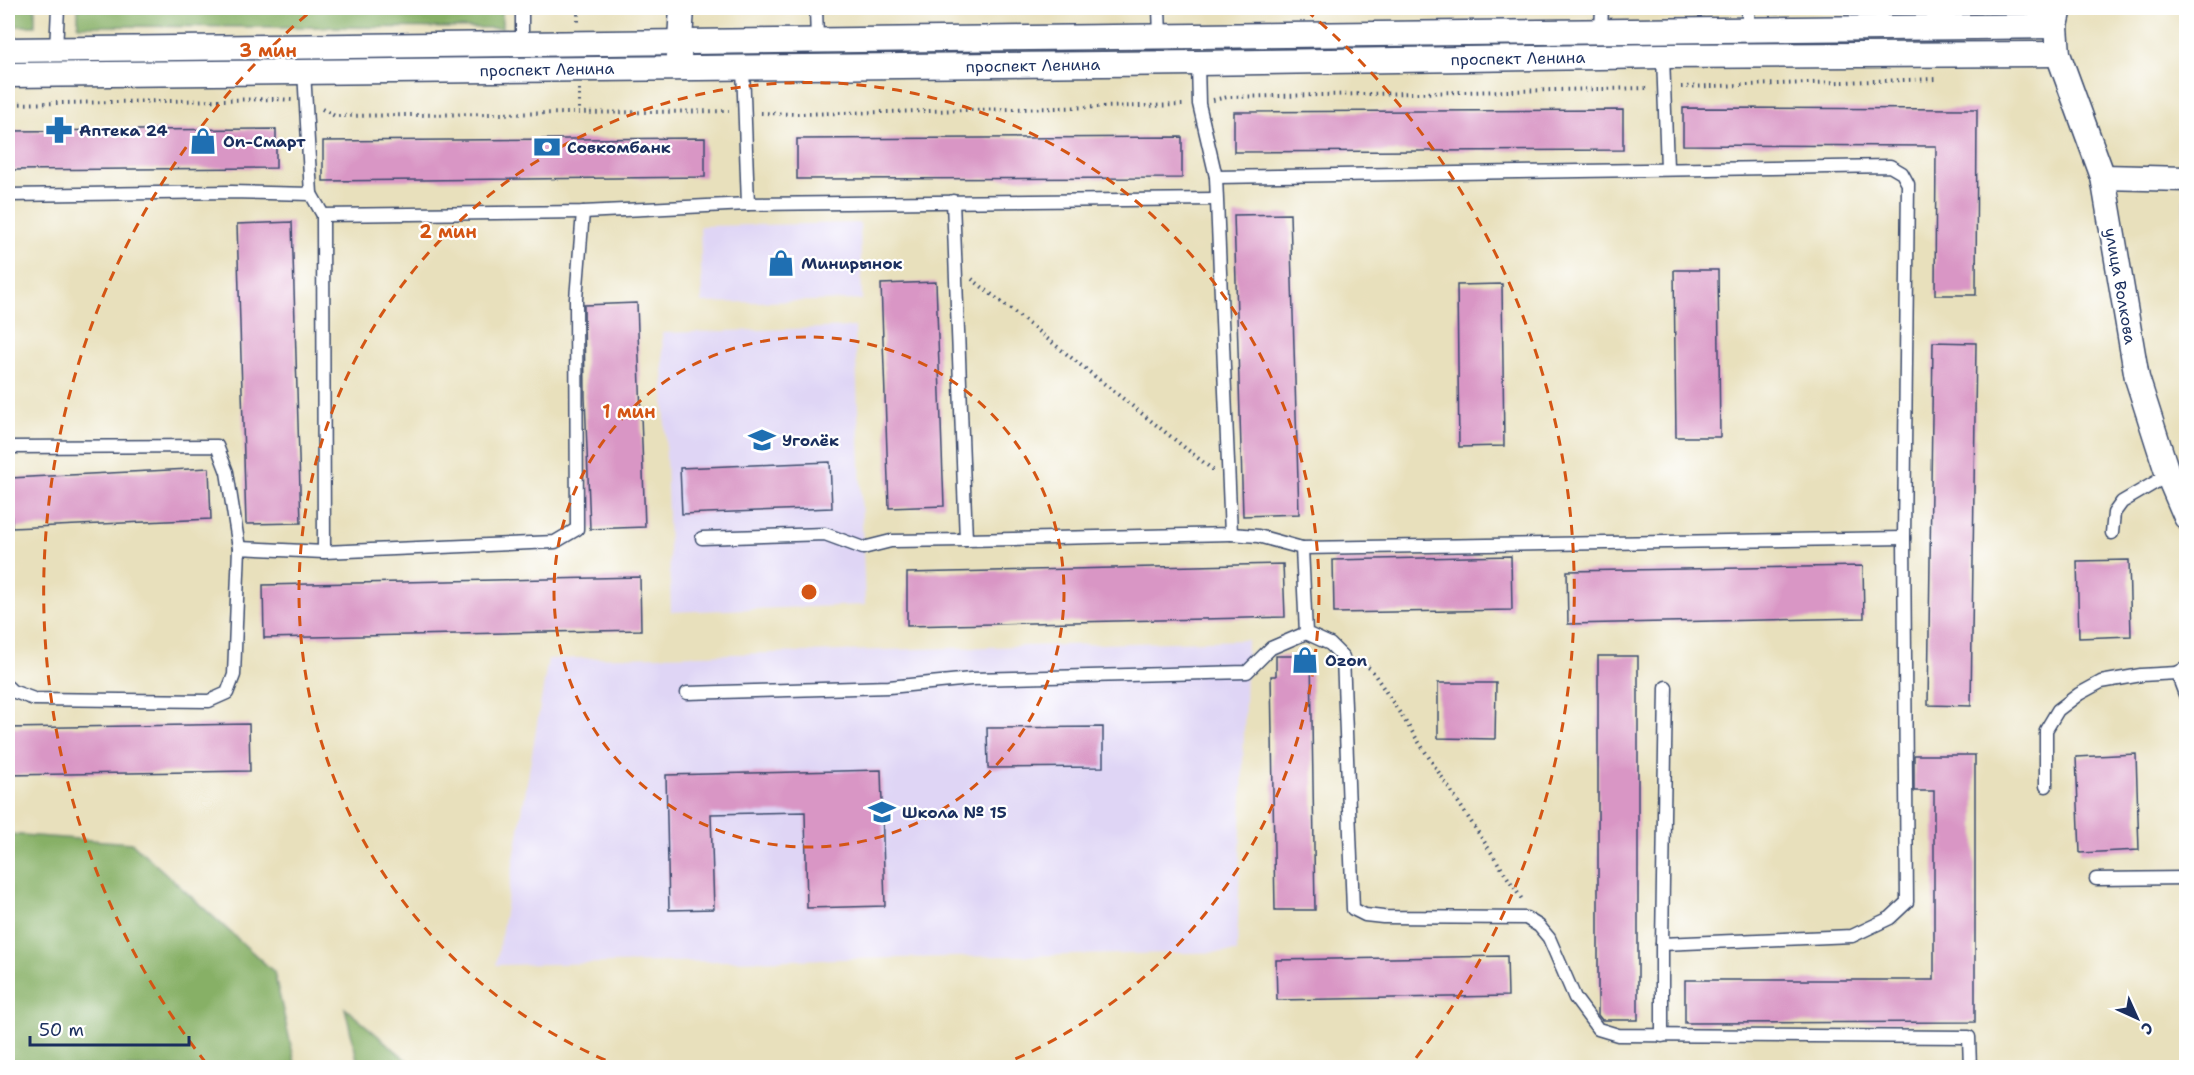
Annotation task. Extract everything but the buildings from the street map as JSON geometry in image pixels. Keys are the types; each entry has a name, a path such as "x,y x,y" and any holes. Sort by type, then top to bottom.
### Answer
{"street":[{"path":"678,68 682,8"},
{"name":"проспект Ленина","path":"8,50 1160,36 1601,19 2058,17"},
{"name":"улица Волкова","path":"2058,17 2058,54 2103,177 2137,378 2168,475 2187,517"},
{"name":"проспект Ленина","path":"8,75 1663,56 2058,54"},
{"path":"2103,177 2187,179"}],"lane":[{"path":"56,50 58,8"},
{"path":"522,8 522,44"},
{"path":"816,8 817,41"},
{"path":"1159,8 1160,36"},
{"path":"1663,56 1667,168"},
{"path":"1198,63 1199,104 1216,177 1231,534"},
{"path":"743,68 748,204"},
{"path":"304,72 312,194 323,215 324,552"},
{"path":"1216,177 1890,166 1902,173 1908,184 1904,538 1907,902 1890,918 1852,936 1662,944"},
{"path":"8,195 231,192 312,194"},
{"path":"323,215 583,212 748,204 1216,199"},
{"path":"953,201 966,540"},
{"path":"239,548 324,552 555,542 577,529 576,299 583,212"},
{"path":"8,447 217,446 227,472 239,548 234,675 228,693 208,701 34,699 12,691 8,687"},
{"path":"2112,533 2114,513 2122,501 2168,475"},
{"path":"702,538 825,534 863,548 891,541 1231,534 1258,536 1302,548 1904,538"},
{"path":"1302,548 1306,633"},
{"path":"687,693 888,687 971,679 1247,672 1271,648 1306,633 1330,644 1343,657 1353,909 1365,915 1383,917 1526,918 1539,926 1549,938 1575,998 1598,1029 1618,1035 1969,1037 1970,1068"},
{"path":"2046,786 2046,730 2058,710 2101,681 2182,671 2187,697"},
{"path":"1662,1036 1666,687"},
{"path":"2096,879 2187,878"}],"path":[{"path":"8,104 275,99 306,101 335,116 705,111 798,114 1181,106 1227,97 1664,88 1944,79"},
{"path":"955,265 1228,483"},
{"path":"1343,657 1355,659 1371,669 1539,926"}],"shaded area":[{"path":"2183,199 2186,199 2186,274"},
{"name":"Минирынок","path":"860,223 862,300 702,303 700,226"},
{"name":"Уголёк","path":"855,327 865,605 671,612 662,333"},
{"name":"Школа № 15","path":"1247,640 1237,952 496,965 548,659"}],"green space":[{"path":"8,8 35,8 35,26 8,26"},
{"path":"78,8 502,8 502,28 78,26"},
{"path":"8,834 132,843 274,972 296,1067 8,1067"},
{"path":"345,1008 415,1067 359,1067"}],"place":[{"name":"Аптека 24","path":"59,130"},
{"name":"On-Смарт","path":"203,141"},
{"name":"Совкомбанк","path":"547,147"},
{"name":"Минирынок","path":"781,263"},
{"name":"Уголёк","path":"762,440"},
{"name":"Ozon","path":"1305,660"},
{"name":"Школа № 15","path":"882,812"}]}
